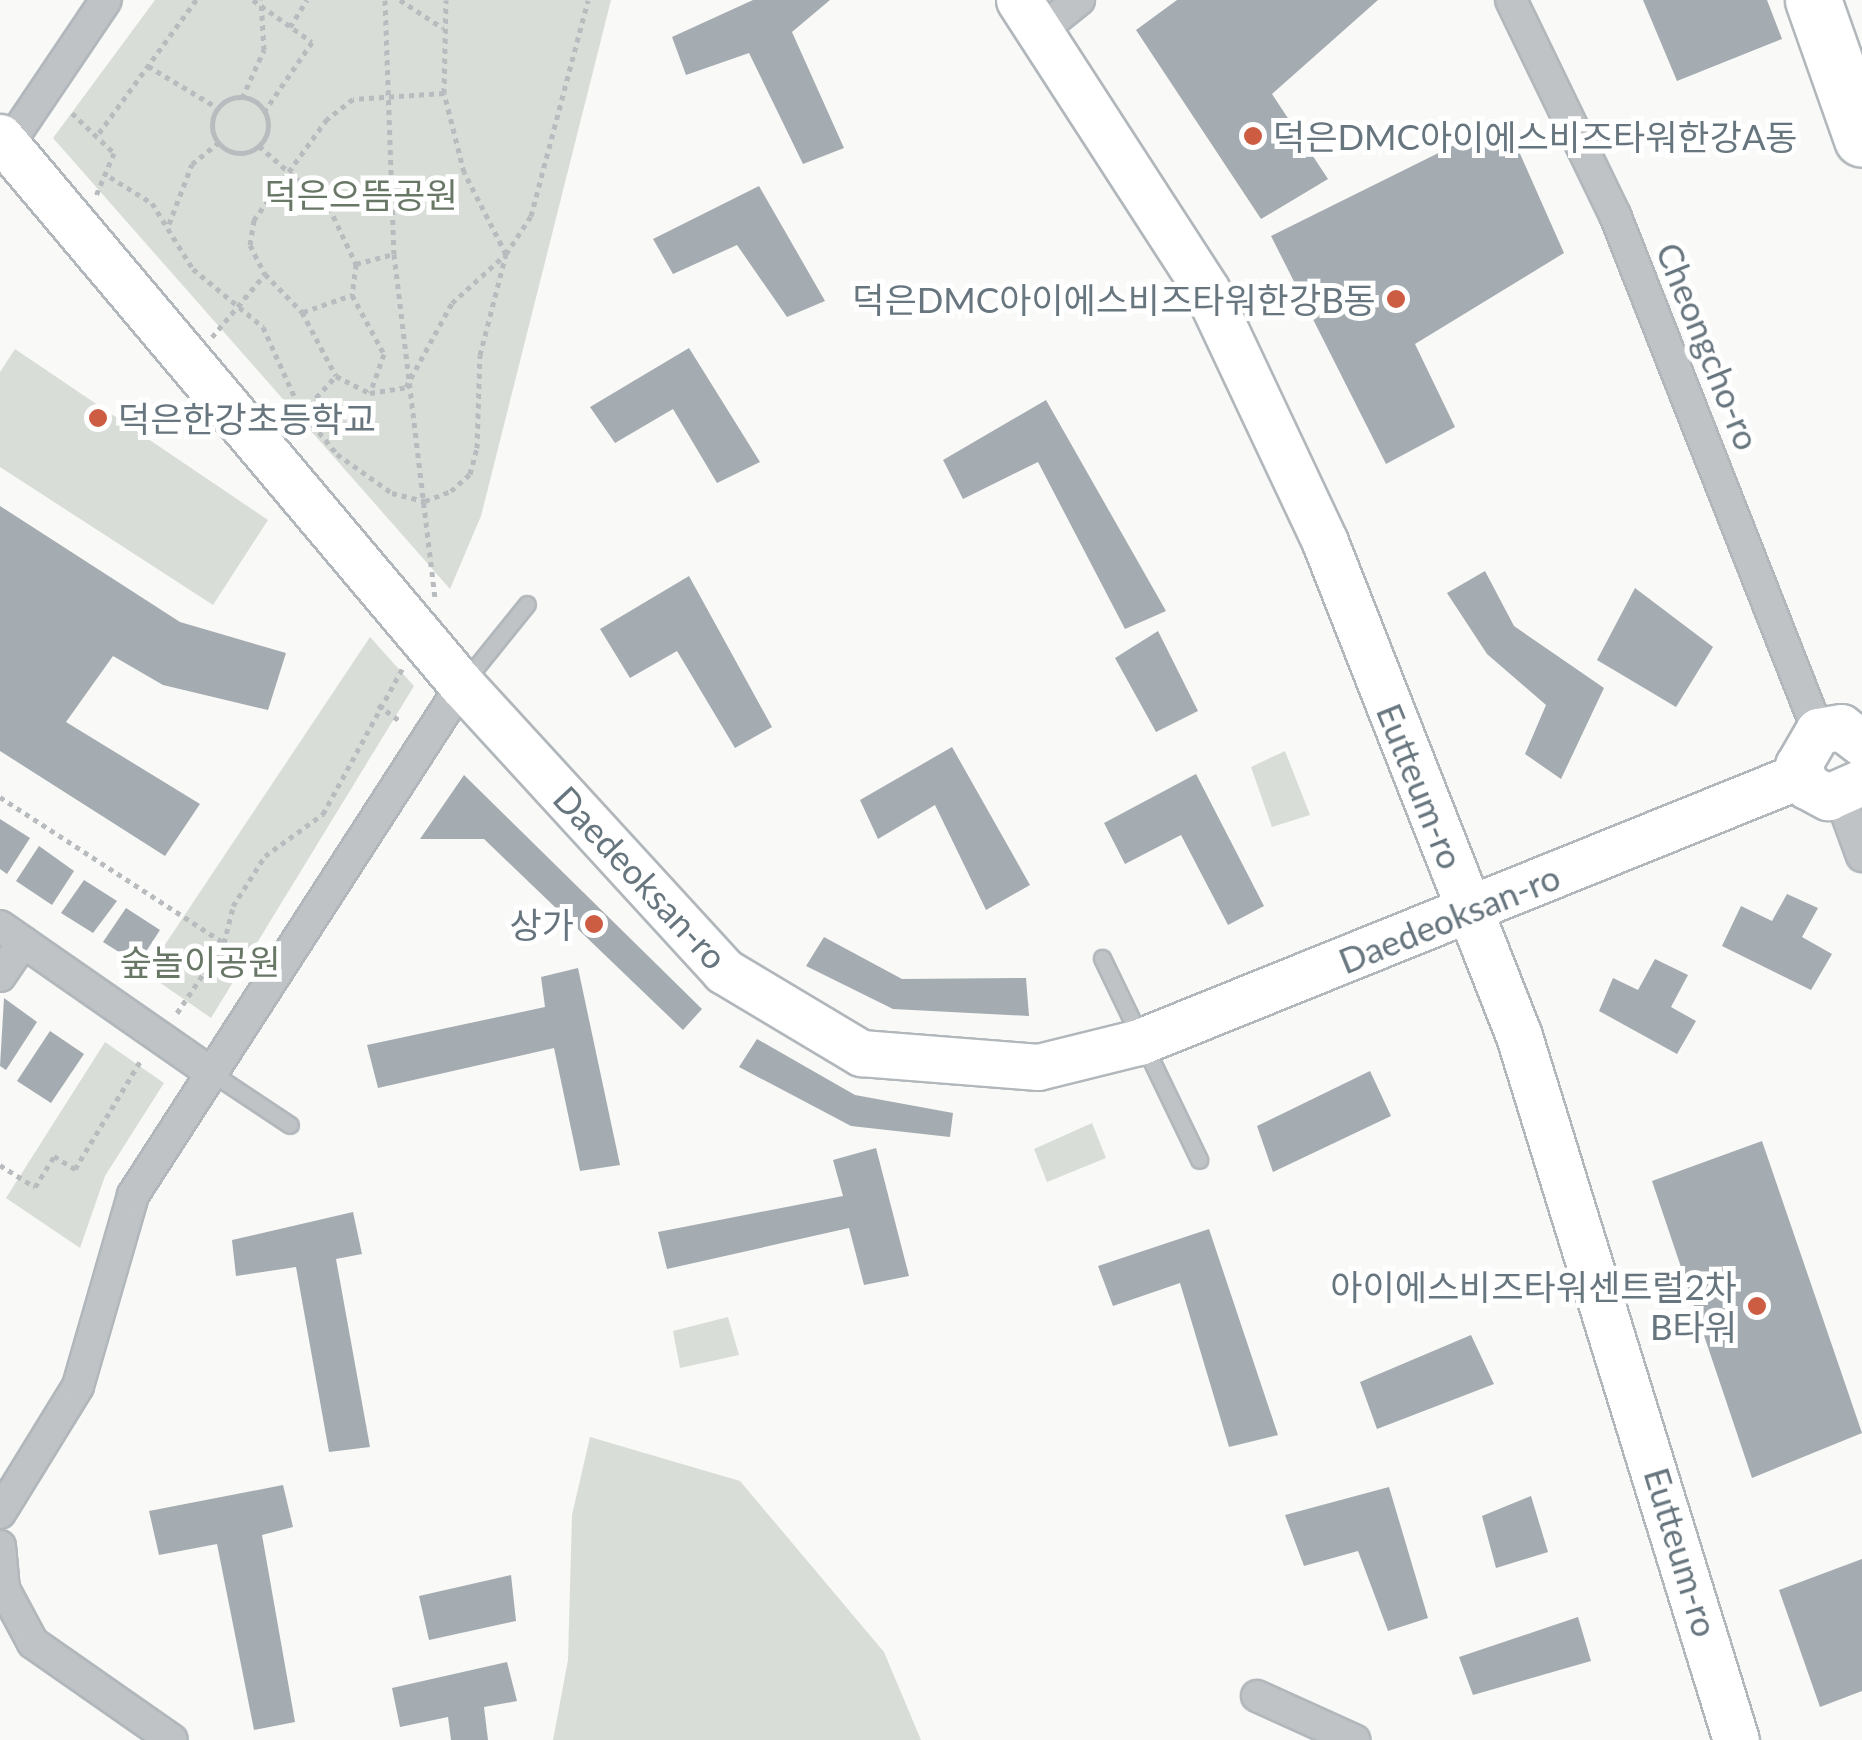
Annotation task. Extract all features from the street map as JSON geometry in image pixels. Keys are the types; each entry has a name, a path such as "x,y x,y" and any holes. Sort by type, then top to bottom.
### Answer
{"highway":[{"path":"1814,0 1862,138"}],"street":[{"path":"3,146 106,0"},
{"path":"1030,16 1079,0"},
{"name":"Cheongcho-ro","path":"1510,0 1615,215 1818,730"},
{"name":"Eutteum-ro","path":"1030,16 1207,290 1325,542 1471,910 1612,1317 1736,1740"},
{"name":"Daedeoksan-ro","path":"3,146 462,685 724,971 861,1052 1038,1068 1139,1042 1801,775"},
{"path":"0,1513 78,1386 133,1195 462,685"},
{"path":"1862,742 1841,728 1818,730 1799,755 1801,775 1817,793 1851,789 1862,856"},
{"path":"0,976 12,934 213,1074"},
{"path":"0,1546 4,1589 33,1643 172,1740"},
{"path":"1258,1696 1354,1740"}],"lane":[{"path":"462,685 527,604"},
{"path":"1102,958 1139,1042 1199,1160"},
{"path":"213,1074 290,1125"}],"path":[{"path":"99,132 196,0"},
{"path":"253,0 312,42 264,112 259,146"},
{"path":"290,27 307,0"},
{"path":"385,0 394,254 406,387 425,502 436,604"},
{"path":"400,0 444,28"},
{"path":"425,502 470,474 480,354 506,254 464,172 444,93 446,0"},
{"path":"406,387 452,303 506,254 531,216 588,0"},
{"path":"218,108 242,98 264,50 260,2"},
{"path":"148,66 218,108"},
{"path":"406,387 370,393 336,376 302,312 264,274 250,246 254,220 327,119 354,99 389,90 444,93"},
{"path":"242,98 264,112"},
{"path":"218,108 218,143"},
{"path":"72,113 99,132 114,153 110,178 93,200"},
{"path":"218,143 242,153 259,146"},
{"path":"169,224 192,164 218,143"},
{"path":"259,146 329,207 356,264 352,295 384,354 370,393"},
{"path":"110,178 169,224 193,269 240,304 279,353 300,409 372,482 425,502"},
{"path":"356,264 394,254"},
{"path":"210,339 264,274"},
{"path":"302,312 352,295"},
{"path":"287,430 300,409 336,376"},
{"path":"176,1013 224,944 233,906 265,856 323,814 378,706 407,662"},
{"path":"378,706 400,722"},
{"path":"0,797 254,963"},
{"path":"0,1165 35,1187 54,1156 75,1169 141,1060"}],"green space":[{"name":"덕은으뜸공원","path":"155,0 611,0 481,516 450,589 53,138"},
{"path":"15,349 268,520 213,605 0,467 0,372"},
{"name":"숲놀이공원","path":"370,637 414,686 211,1018 146,973"},
{"path":"1285,751 1310,815 1272,827 1251,767"},
{"path":"105,1042 164,1083 105,1176 80,1248 6,1198"},
{"path":"1092,1123 1106,1158 1047,1182 1034,1149"},
{"path":"728,1317 739,1355 680,1368 673,1331"},
{"path":"590,1437 740,1481 884,1652 921,1740 553,1740 568,1660 572,1515"}],"building":[{"path":"753,0 830,0 792,32 844,148 803,164 749,53 686,75 672,37"},
{"name":"덕은DMC아이에스비즈타워한강A동","path":"1177,0 1378,0 1272,94 1328,179 1261,219 1136,30"},
{"path":"1643,0 1767,0 1782,39 1677,81"},
{"name":"덕은DMC아이에스비즈타워한강B동","path":"1505,120 1564,253 1415,344 1455,427 1386,464 1271,236"},
{"path":"759,186 825,301 787,317 737,245 673,274 653,239"},
{"path":"689,348 760,462 717,483 673,409 615,443 590,407"},
{"path":"1046,400 1166,611 1125,629 1038,462 963,499 943,460"},
{"path":"0,506 180,622 286,653 268,710 163,685 113,656 66,722 200,804 165,856 0,751"},
{"path":"1485,571 1514,626 1604,688 1561,779 1525,754 1546,705 1487,654 1447,593"},
{"path":"689,576 772,727 735,748 677,651 630,678 600,629"},
{"path":"1635,588 1713,647 1676,707 1597,660"},
{"path":"1158,631 1198,711 1156,732 1115,658"},
{"path":"952,747 1030,885 986,910 935,805 878,839 860,800"},
{"path":"1196,774 1264,906 1228,925 1181,835 1125,864 1104,823"},
{"name":"상가","path":"464,775 702,1009 683,1030 484,839 420,839"},
{"path":"0,819 30,838 7,874 0,869"},
{"path":"39,846 74,871 52,905 16,881"},
{"path":"84,880 117,901 93,933 61,913"},
{"path":"1787,894 1818,908 1802,937 1832,954 1811,990 1722,946 1741,906 1772,921"},
{"path":"126,908 160,930 138,964 103,942"},
{"path":"824,937 902,979 1026,978 1029,1016 893,1009 806,966"},
{"path":"1655,959 1688,975 1671,1007 1696,1021 1677,1054 1599,1011 1613,978 1638,990"},
{"path":"578,968 620,1165 580,1171 554,1048 378,1088 367,1045 545,1007 541,977"},
{"path":"4,998 37,1022 6,1070 0,1066"},
{"path":"50,1031 84,1054 51,1103 17,1081"},
{"path":"757,1039 855,1095 953,1113 950,1137 851,1126 739,1067"},
{"path":"1370,1071 1391,1116 1273,1172 1257,1126"},
{"name":"아이에스비즈타워센트럴2차 B타워","path":"1762,1141 1862,1433 1752,1478 1652,1181"},
{"path":"876,1148 909,1276 864,1285 849,1228 667,1269 658,1232 843,1196 833,1160"},
{"path":"353,1212 362,1254 336,1259 370,1447 329,1452 296,1267 236,1276 232,1240"},
{"path":"1209,1229 1278,1435 1229,1447 1180,1283 1113,1306 1098,1266"},
{"path":"1471,1335 1494,1384 1377,1429 1360,1382"},
{"path":"283,1485 293,1527 262,1535 295,1722 254,1730 217,1544 159,1555 149,1511"},
{"path":"1389,1487 1428,1618 1388,1631 1358,1551 1304,1566 1285,1515"},
{"path":"1531,1496 1548,1552 1496,1568 1482,1516"},
{"path":"1862,1559 1862,1691 1820,1707 1779,1590"},
{"path":"511,1575 516,1621 429,1640 419,1596"},
{"path":"1578,1617 1591,1661 1473,1695 1459,1657"},
{"path":"507,1662 517,1701 484,1707 488,1740 451,1740 448,1717 400,1727 392,1688"}],"place":[{"name":"덕은DMC아이에스비즈타워한강A동","path":"1253,136"},
{"name":"덕은DMC아이에스비즈타워한강B동","path":"1396,299"},
{"name":"덕은한강초등학교","path":"98,418"},
{"name":"상가","path":"594,924"},
{"name":"아이에스비즈타워센트럴2차 B타워","path":"1757,1306"}]}
